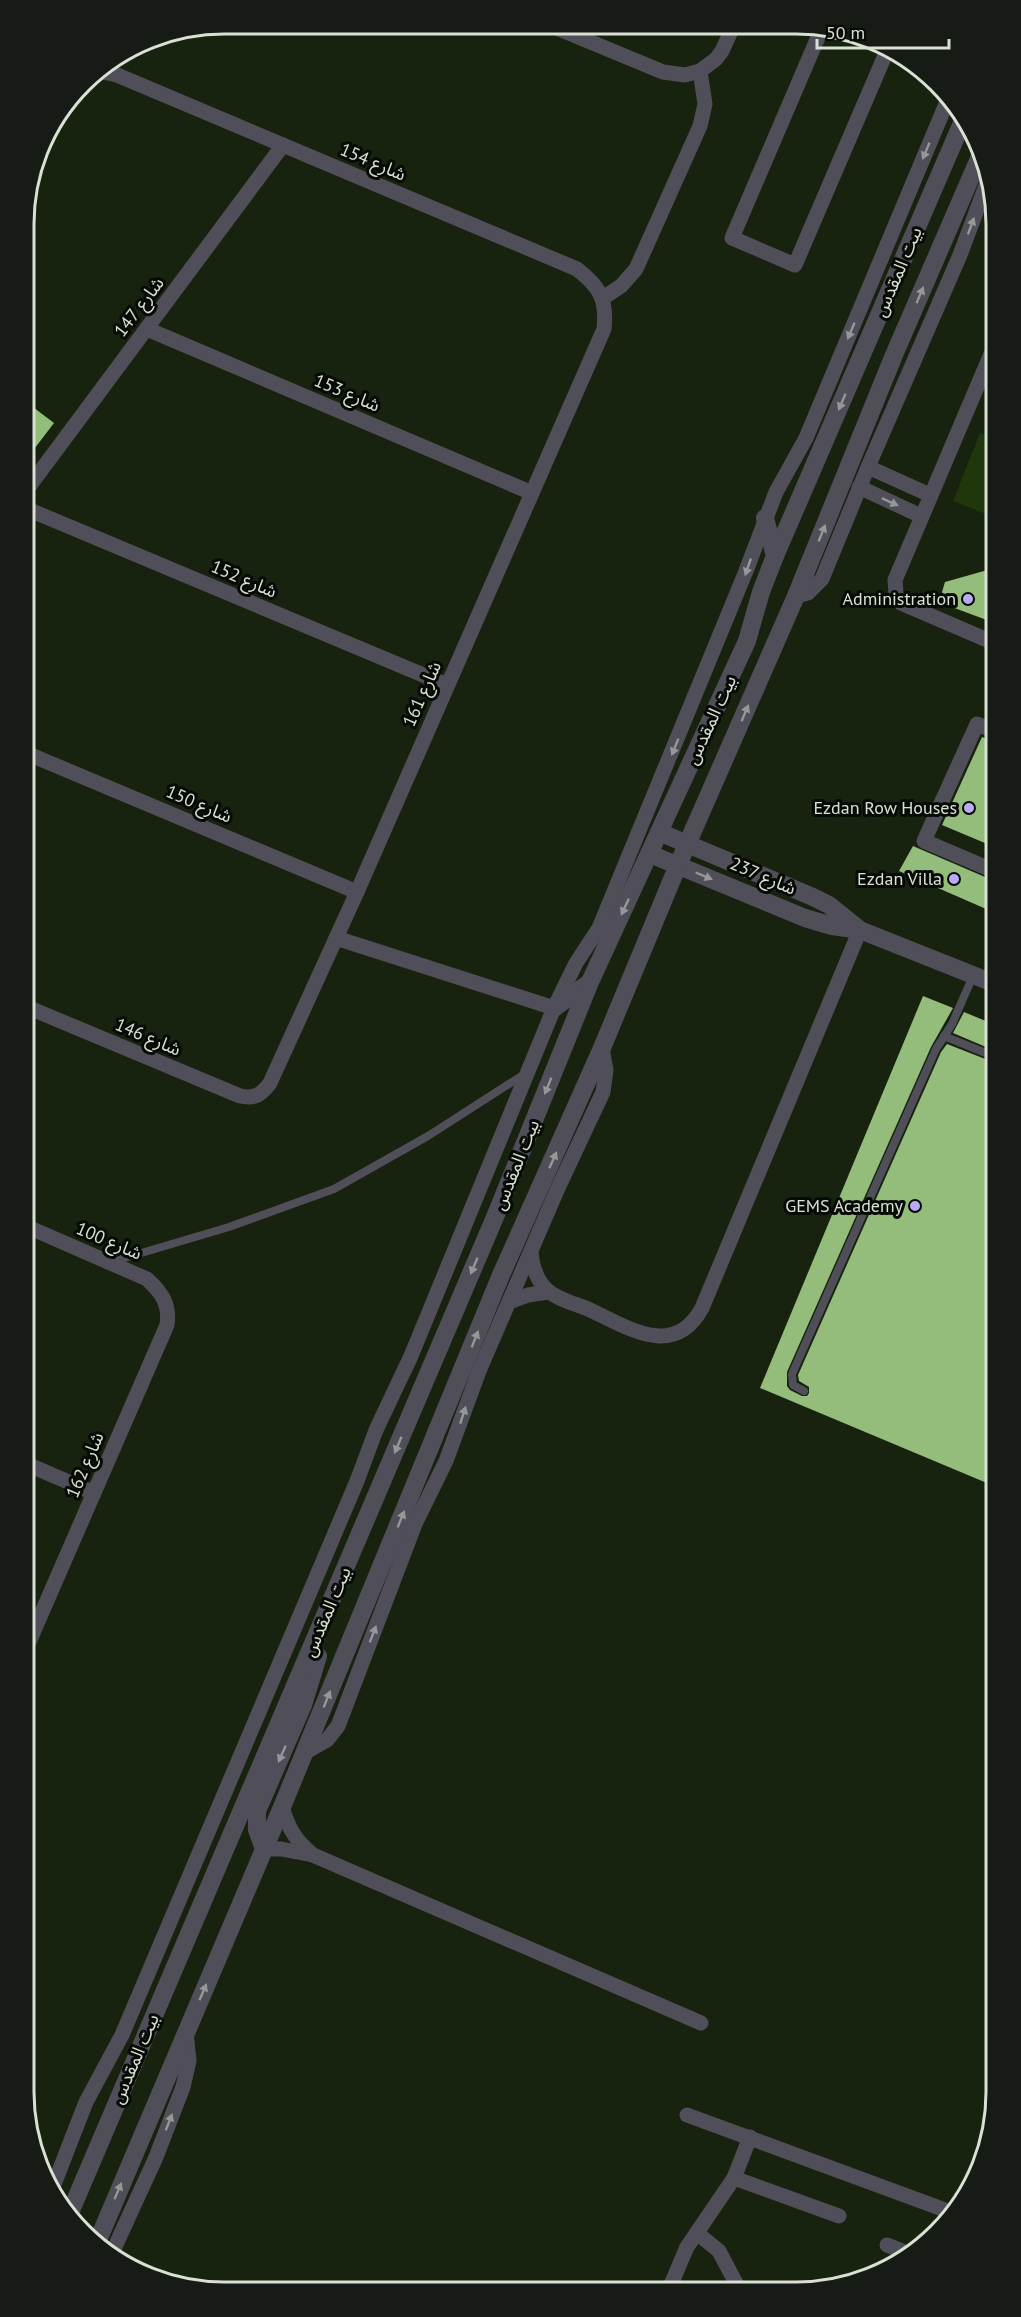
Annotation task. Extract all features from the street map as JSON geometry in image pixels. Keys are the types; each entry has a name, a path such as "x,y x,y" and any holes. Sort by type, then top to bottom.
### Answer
{"street":[{"path":"574,35 663,72 686,75 700,71 716,59 729,35"},
{"path":"818,36 732,238 795,265 885,56"},
{"name":"شارع 154","path":"116,69 283,145 577,269 593,281 603,297"},
{"path":"603,297 629,278 642,259 700,126 705,104 700,71"},
{"name":"بيت المقدس","path":"56,2179 86,2102 131,2013 357,1481 376,1430 411,1356 554,1008 576,963 599,928 746,571 765,518 776,492 806,438 945,107"},
{"name":"بيت المقدس","path":"73,2206 495,1217 590,982 747,641 761,592 775,556 960,128"},
{"name":"شارع 147","path":"35,479 283,145"},
{"name":"بيت المقدس","path":"100,2236 282,1808 501,1275 602,1048 678,865 796,596 894,355 976,165"},
{"path":"796,596 808,593 822,579 859,487 960,255 984,193"},
{"name":"شارع 161","path":"255,1097 262,1093 270,1083 336,938 604,329 606,313 603,297"},
{"name":"شارع 153","path":"147,328 532,493"},
{"path":"987,363 895,580 896,594 901,603 987,640"},
{"path":"868,466 930,495"},
{"path":"859,487 921,516"},
{"name":"شارع 152","path":"35,512 447,685"},
{"path":"765,518 775,556"},
{"path":"987,728 977,724 924,841 987,868"},
{"name":"شارع 150","path":"35,757 357,891"},
{"name":"شارع 237","path":"659,832 821,901 846,917 860,930"},
{"name":"شارع 237","path":"650,854 804,918 832,926 860,930 987,980"},
{"path":"509,1302 528,1294 548,1292 651,1336 681,1332 697,1318 860,930"},
{"path":"336,938 554,1008 590,982"},
{"name":"شارع 146","path":"35,1010 240,1096 255,1097"},
{"name":"بيت المقدس","path":"304,1753 327,1740 338,1726 415,1524 446,1461 472,1390 509,1302 558,1188 603,1092 606,1070 602,1048"},
{"name":"شارع 100","path":"34,1230 147,1279 166,1301"},
{"path":"531,1251 536,1275 548,1292"},
{"name":"شارع 162","path":"34,1630 167,1325 166,1301"},
{"path":"34,1467 94,1493"},
{"path":"324,1618 320,1646 309,1688 257,1811 257,1830 264,1849 280,1849 313,1855 701,2023"},
{"path":"282,1808 288,1826 298,1842 313,1855"},
{"name":"بيت المقدس","path":"115,2247 156,2157 183,2087 189,2061 186,2032"},
{"path":"687,2115 945,2210"},
{"path":"672,2282 678,2265 697,2233 734,2178 750,2138"},
{"path":"734,2178 838,2216"},
{"path":"697,2233 719,2251 735,2282"},
{"path":"887,2245 901,2251"}],"lane":[{"path":"804,1391 793,1385 792,1374 936,1049 974,975"},
{"path":"944,1036 987,1053"},
{"path":"110,1263 229,1227 334,1189 428,1136 529,1071"}],"green space":[{"path":"980,433 987,436 987,514 953,501"}],"building":[{"path":"35,409 54,423 35,448"},
{"name":"Administration","path":"987,570 987,620 949,606 942,592 945,582"},
{"name":"Ezdan Row Houses","path":"982,737 987,739 987,844 942,825"},
{"path":"913,846 987,878 987,909 899,871"},
{"name":"GEMS Academy","path":"923,996 953,1008 931,1047 787,1372 787,1386 802,1396 807,1396 809,1393 809,1387 799,1381 798,1375 941,1052 947,1044 987,1059 986,1483 760,1388"},
{"path":"964,1012 987,1021 987,1047 953,1033"}],"place":[{"name":"Administration","path":"968,599"},
{"name":"Ezdan Row Houses","path":"969,808"},
{"name":"Ezdan Villa","path":"954,879"},
{"name":"GEMS Academy","path":"915,1206"}]}
